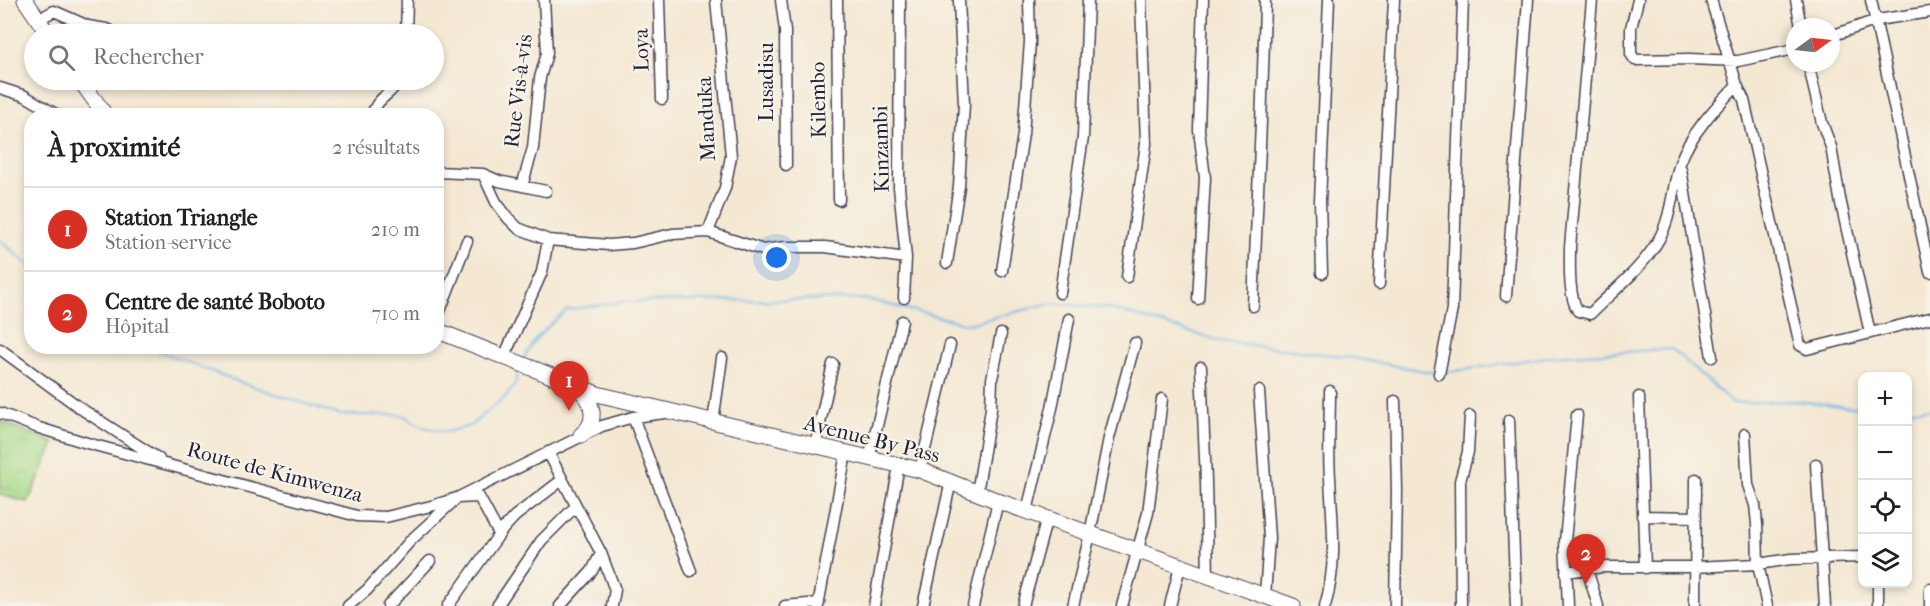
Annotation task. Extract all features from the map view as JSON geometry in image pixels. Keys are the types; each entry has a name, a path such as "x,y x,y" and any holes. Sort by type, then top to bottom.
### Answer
{"highway":[{"path":"25,0 40,24"},
{"path":"87,90 100,108"},
{"name":"Avenue By Pass","path":"444,333 597,394 920,470 998,501 1293,606"},
{"path":"574,385 587,395 592,406 591,423 588,430 581,435"}],"street":[{"path":"406,0 406,24"},
{"name":"Rue Vis-à-vis","path":"522,186 533,148 540,78 547,53 544,0"},
{"name":"Loya","path":"659,0 662,99"},
{"name":"Manduka","path":"708,232 725,188 731,156 716,0"},
{"name":"Lusadisu","path":"781,0 786,31 786,165"},
{"name":"Kilembo","path":"837,0 838,200"},
{"name":"Kinzambi","path":"900,0 899,187 906,258 904,298"},
{"path":"947,262 959,186 964,104 959,0"},
{"path":"1002,271 1023,134 1030,42 1029,0"},
{"path":"1060,293 1083,137 1088,0"},
{"path":"1127,277 1146,144 1141,0"},
{"path":"1198,299 1205,178 1199,130 1203,0"},
{"path":"1253,306 1263,111 1265,0"},
{"path":"1322,273 1320,201 1329,0"},
{"path":"1379,284 1394,0"},
{"path":"1439,374 1452,309 1463,0"},
{"path":"1506,296 1528,0"},
{"path":"1592,0 1570,247 1571,281 1575,307 1578,311 1590,314 1644,260 1660,238 1672,201 1680,163 1690,143 1721,101 1737,85"},
{"path":"1638,0 1631,28 1631,54 1635,60 1730,60 1738,62 1786,51"},
{"path":"1711,0 1737,85 1744,100 1800,345 1807,349 1930,318"},
{"path":"1796,0 1799,18"},
{"path":"1871,0 1930,272"},
{"path":"37,20 54,11 83,24"},
{"path":"1840,33 1877,20 1930,12"},
{"path":"1810,72 1822,123 1831,147 1840,199 1870,333"},
{"path":"0,88 25,96 45,108"},
{"path":"374,108 376,102 391,90"},
{"path":"1680,163 1712,357"},
{"path":"444,172 483,174 499,181 546,191"},
{"path":"483,174 496,202 508,218 518,228 548,240 609,246 688,231 708,232 762,250 785,247 825,248 906,258"},
{"path":"504,357 542,272 548,240"},
{"path":"444,301 467,241"},
{"path":"1028,511 1052,408 1069,319"},
{"path":"869,459 902,321"},
{"path":"977,493 991,409 992,379 1001,334"},
{"path":"1073,606 1109,438 1135,343"},
{"path":"920,470 950,345"},
{"path":"0,349 83,410 167,464"},
{"path":"713,422 722,358"},
{"path":"816,446 833,364"},
{"path":"1201,367 1208,577"},
{"path":"1259,391 1269,538 1265,596"},
{"path":"1325,606 1335,559 1330,476 1330,391"},
{"path":"1639,397 1645,568"},
{"path":"1122,606 1148,513 1162,399"},
{"path":"1395,401 1397,491 1395,606"},
{"name":"Route de Kimwenza","path":"0,413 87,443 351,514 386,517 458,498 602,426 633,417 671,412"},
{"path":"1568,606 1565,541 1578,415"},
{"path":"1461,606 1460,481 1468,452 1470,416"},
{"path":"633,417 691,571"},
{"path":"1509,420 1516,606"},
{"path":"1745,434 1749,485 1755,505 1757,524 1758,564 1767,606"},
{"path":"548,452 601,553 615,590 612,606"},
{"path":"785,606 818,604 846,453"},
{"path":"1816,464 1825,606"},
{"path":"874,606 899,465"},
{"path":"1695,606 1696,478"},
{"path":"448,606 499,534 515,516 562,480"},
{"path":"923,606 951,481"},
{"path":"348,606 367,591 411,540 458,498 479,497 499,534"},
{"path":"973,606 998,501"},
{"path":"498,606 541,541 576,506"},
{"path":"1642,516 1696,517"},
{"path":"1023,606 1047,518"},
{"path":"560,606 592,571 601,553"},
{"path":"1566,572 1612,567 1695,567 1758,564 1791,559 1858,557"},
{"path":"388,606 430,561"},
{"path":"1170,606 1180,566"},
{"path":"1587,569 1598,606"},
{"path":"1878,588 1878,606"},
{"path":"1930,589 1930,606"}],"green space":[{"path":"0,421 54,443 28,502 0,495"}],"waterway":[{"path":"0,240 24,261"},
{"path":"525,357 535,340 567,310 620,302 865,299 968,324 1051,303 1112,309 1220,341 1348,357 1435,373"},
{"path":"1444,373 1553,356 1672,349 1733,403 1795,401 1858,408"},
{"path":"167,354 242,383 340,415 402,415 423,427 447,432 470,426 505,397 514,386 518,374"},
{"path":"1912,409 1930,409"}],"place":[{"name":"Station Triangle","path":"569,411"},
{"name":"Centre de santé Boboto","path":"1586,584"}]}
